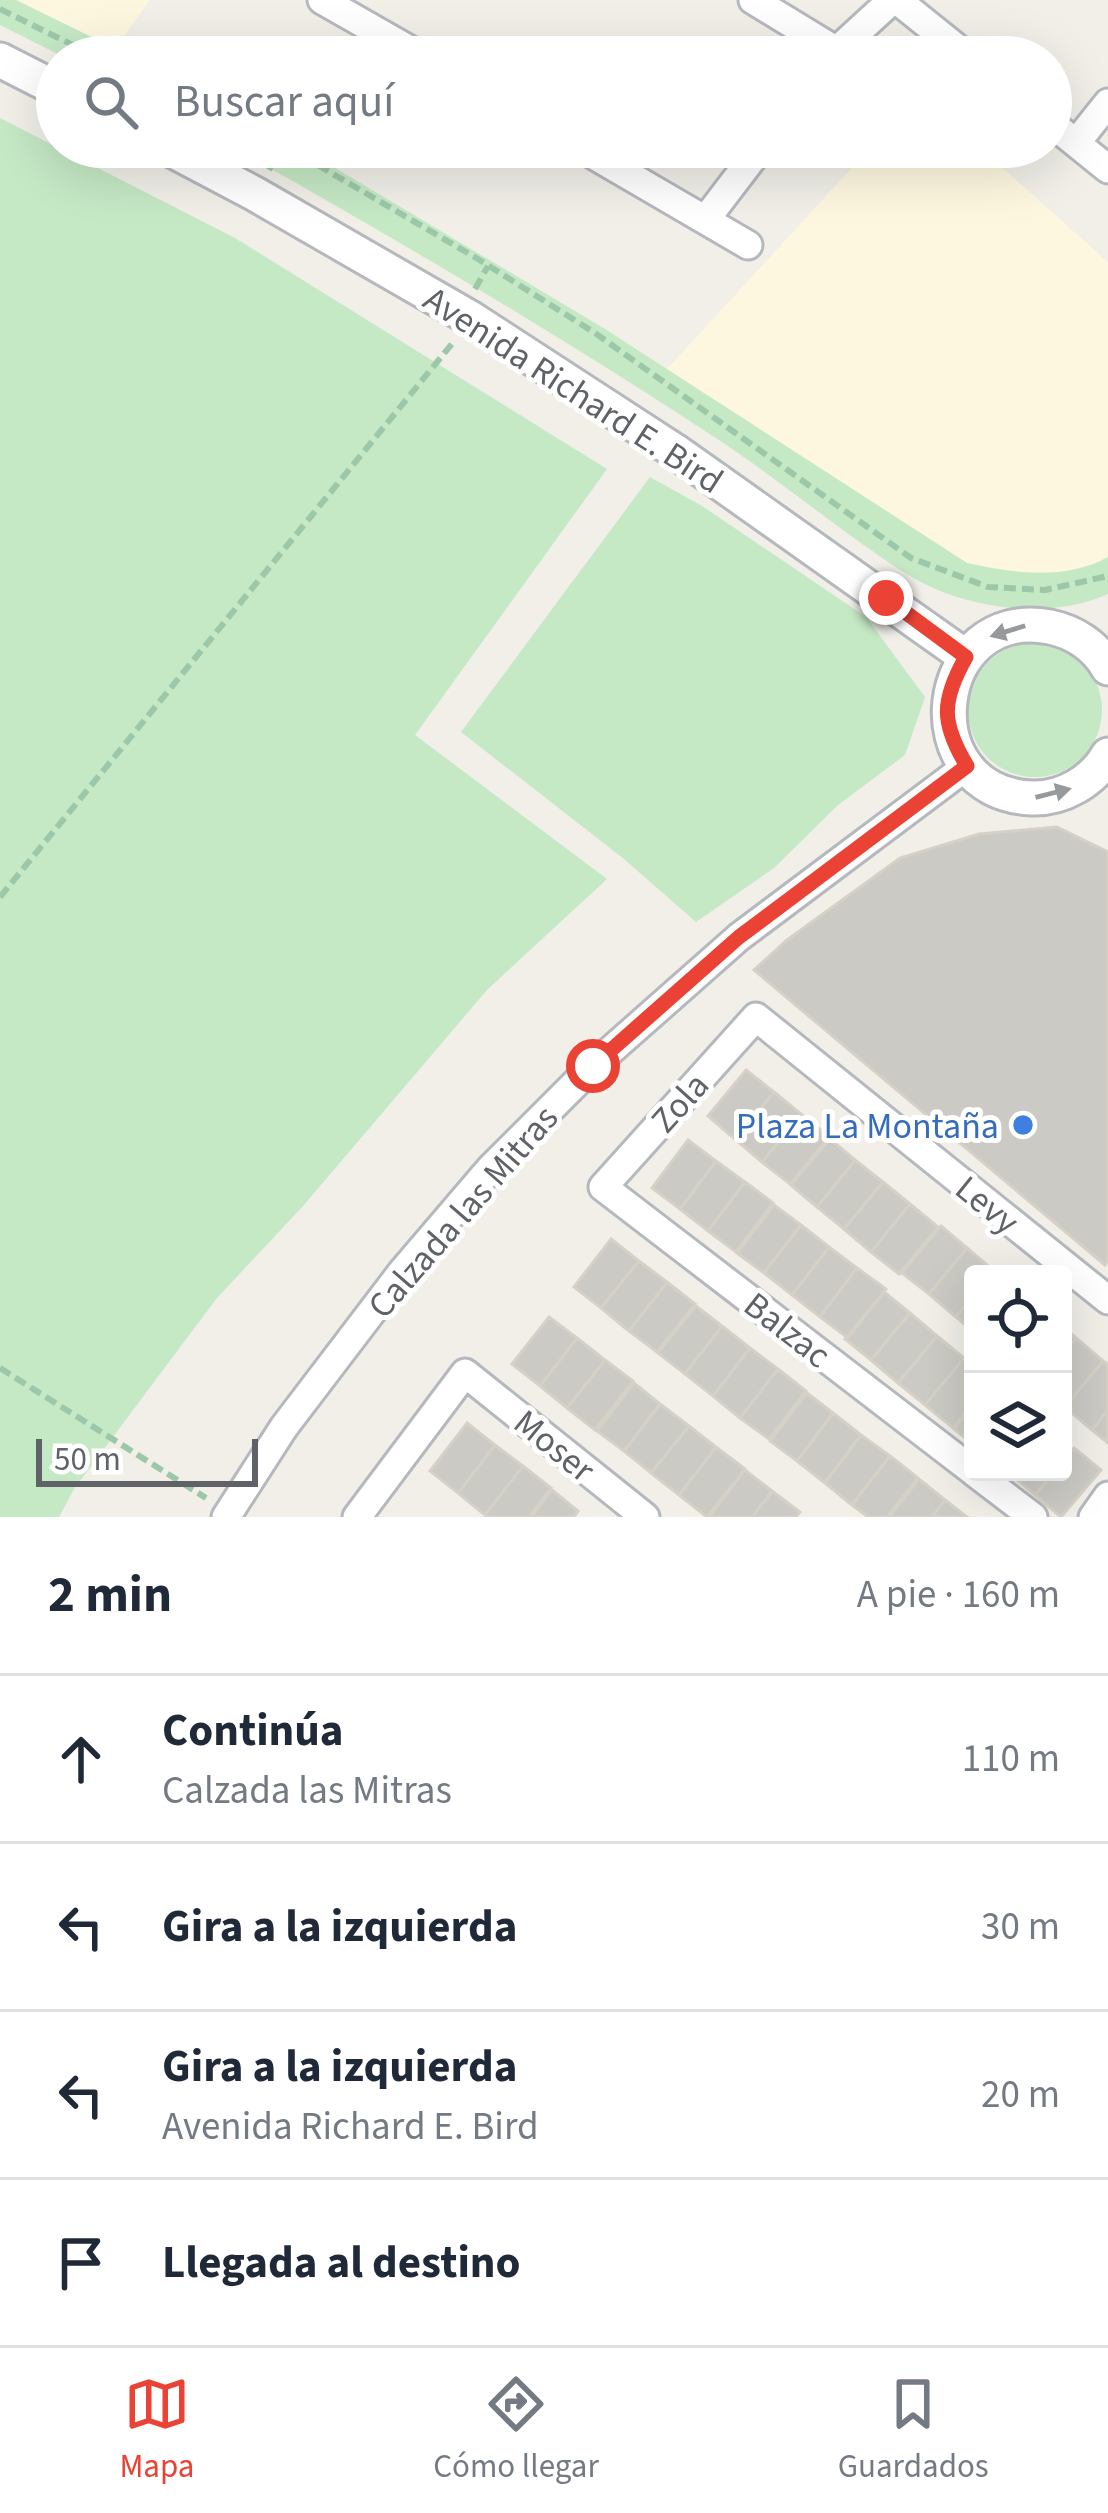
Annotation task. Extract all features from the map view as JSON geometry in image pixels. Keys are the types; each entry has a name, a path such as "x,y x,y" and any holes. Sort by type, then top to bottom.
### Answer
{"street":[{"path":"753,0 806,36"},
{"path":"853,36 894,0 941,36"},
{"path":"336,3 389,36"},
{"path":"0,60 36,78"},
{"path":"1076,143 1108,103"},
{"path":"1072,140 1108,169"},
{"name":"Avenida Richard E. Bird","path":"205,168 472,319 675,451 966,657"},
{"path":"617,168 748,244"},
{"path":"706,219 744,168"},
{"path":"1062,629 1108,619"},
{"path":"1106,764 1082,784 1059,794 1034,798 1009,794 986,784 967,766 952,741 946,712 952,682 966,657 986,639 1010,628 1036,624 1062,629 1086,642 1108,668"},
{"name":"Calzada las Mitras","path":"228,1515 284,1427 403,1272 490,1169 593,1066 739,937 967,766"},
{"name":"Zola","path":"603,1187 756,1017"},
{"name":"Levy","path":"756,1017 1108,1300"},
{"name":"Balzac","path":"603,1187 964,1464"},
{"name":"Moser","path":"357,1517 465,1373 645,1517"},
{"name":"Balzac","path":"986,1481 1033,1517"},
{"path":"1094,1517 1108,1496"}],"path":[{"path":"0,9 55,36"},
{"path":"323,168 595,333 910,558 988,587 1045,590 1108,576"},
{"path":"0,897 472,319"},
{"path":"0,1368 228,1515"}],"shaded area":[{"path":"16,0 150,0 124,36 90,36"},
{"path":"852,168 1003,168 1108,262 1108,557 1057,573 1005,572 967,563 667,369"}],"green space":[{"path":"0,0 16,0 89,36 36,36 36,43 0,25"},
{"path":"0,118 36,136 36,168 98,168 235,238 607,469 415,735 607,879 487,990 303,1206 217,1298 74,1489 59,1517 0,1517"},
{"path":"269,168 335,168 605,329 967,563 1020,572 1057,572 1108,557 1108,594 1067,606 1024,609 960,598 927,585 722,442 418,254"},
{"path":"650,477 702,506 866,617 925,697 905,755 838,805 774,868 696,922 624,859 461,732"},
{"path":"1035,643 1060,648 1082,663 1097,685 1102,710 1097,735 1082,757 1060,772 1035,777 1010,772 988,757 973,735 968,710 973,685 988,663 1010,648"}],"building":[{"name":"Plaza La Montaña","path":"1057,827 1108,852 1105,1265 754,970 787,940 900,858 979,834"},
{"path":"746,1070 774,1092 735,1139 708,1116"},
{"path":"774,1092 801,1114 762,1162 735,1139"},
{"path":"801,1114 829,1137 790,1184 762,1162"},
{"path":"830,1139 855,1160 817,1207 791,1185"},
{"path":"688,1140 716,1161 680,1209 652,1188"},
{"path":"855,1160 883,1182 844,1229 817,1207"},
{"path":"716,1161 745,1182 708,1231 680,1209"},
{"path":"745,1182 773,1203 736,1252 708,1231"},
{"path":"883,1182 910,1204 871,1252 844,1229"},
{"path":"910,1204 938,1227 899,1274 871,1252"},
{"path":"774,1205 801,1225 764,1273 737,1253"},
{"path":"801,1225 829,1247 792,1295 764,1273"},
{"path":"941,1226 967,1248 929,1294 902,1273"},
{"path":"611,1239 639,1261 601,1308 574,1287"},
{"path":"829,1247 857,1268 820,1317 792,1295"},
{"path":"967,1248 987,1265 964,1265 964,1307 956,1317 929,1294"},
{"path":"639,1261 667,1282 629,1331 601,1308"},
{"path":"857,1268 886,1289 848,1338 820,1317"},
{"path":"667,1282 695,1304 657,1352 629,1331"},
{"path":"884,1292 910,1313 871,1360 845,1339"},
{"path":"696,1306 722,1326 685,1374 658,1353"},
{"path":"910,1313 937,1336 898,1383 871,1360"},
{"path":"549,1317 577,1338 540,1386 512,1364"},
{"path":"722,1326 750,1348 713,1396 685,1374"},
{"path":"937,1336 964,1358 925,1405 898,1383"},
{"path":"577,1338 605,1360 567,1408 540,1386"},
{"path":"1076,1338 1103,1361 1072,1399 1072,1373"},
{"path":"750,1348 778,1369 740,1418 713,1396"},
{"path":"964,1358 964,1414 953,1428 925,1405"},
{"path":"605,1360 633,1381 595,1430 567,1408"},
{"path":"1103,1361 1108,1364 1108,1410 1092,1430 1072,1413 1072,1399"},
{"path":"778,1369 806,1391 769,1439 740,1418"},
{"path":"634,1383 660,1404 624,1451 597,1431"},
{"path":"807,1393 833,1413 797,1461 770,1441"},
{"path":"660,1404 689,1426 651,1473 624,1451"},
{"path":"1108,1410 1108,1443 1092,1430"},
{"path":"833,1413 861,1435 825,1483 797,1461"},
{"path":"964,1417 964,1437 954,1429"},
{"path":"467,1423 495,1445 458,1493 430,1471"},
{"path":"689,1426 716,1447 679,1495 651,1473"},
{"path":"861,1435 890,1456 852,1505 825,1483"},
{"path":"495,1445 523,1466 485,1515 458,1493"},
{"path":"716,1447 745,1469 707,1517 679,1495"},
{"path":"1072,1450 1101,1470 1061,1517 1035,1495 1047,1481 1072,1481"},
{"path":"890,1456 918,1478 887,1517 868,1517 852,1505"},
{"path":"523,1466 551,1488 529,1517 485,1515"},
{"path":"745,1470 772,1491 752,1517 709,1517"},
{"path":"919,1479 945,1500 932,1517 889,1517"},
{"path":"1019,1481 1047,1481 1035,1495"},
{"path":"552,1490 578,1511 574,1517 531,1517"},
{"path":"772,1491 800,1512 796,1517 752,1517"},
{"path":"945,1500 967,1517 932,1517"}],"place":[{"name":"Plaza La Montaña","path":"1023,1125"}],"route":[{"path":"593,1066 739,937 967,766 952,741 946,712 952,682 966,657 886,598"}]}
